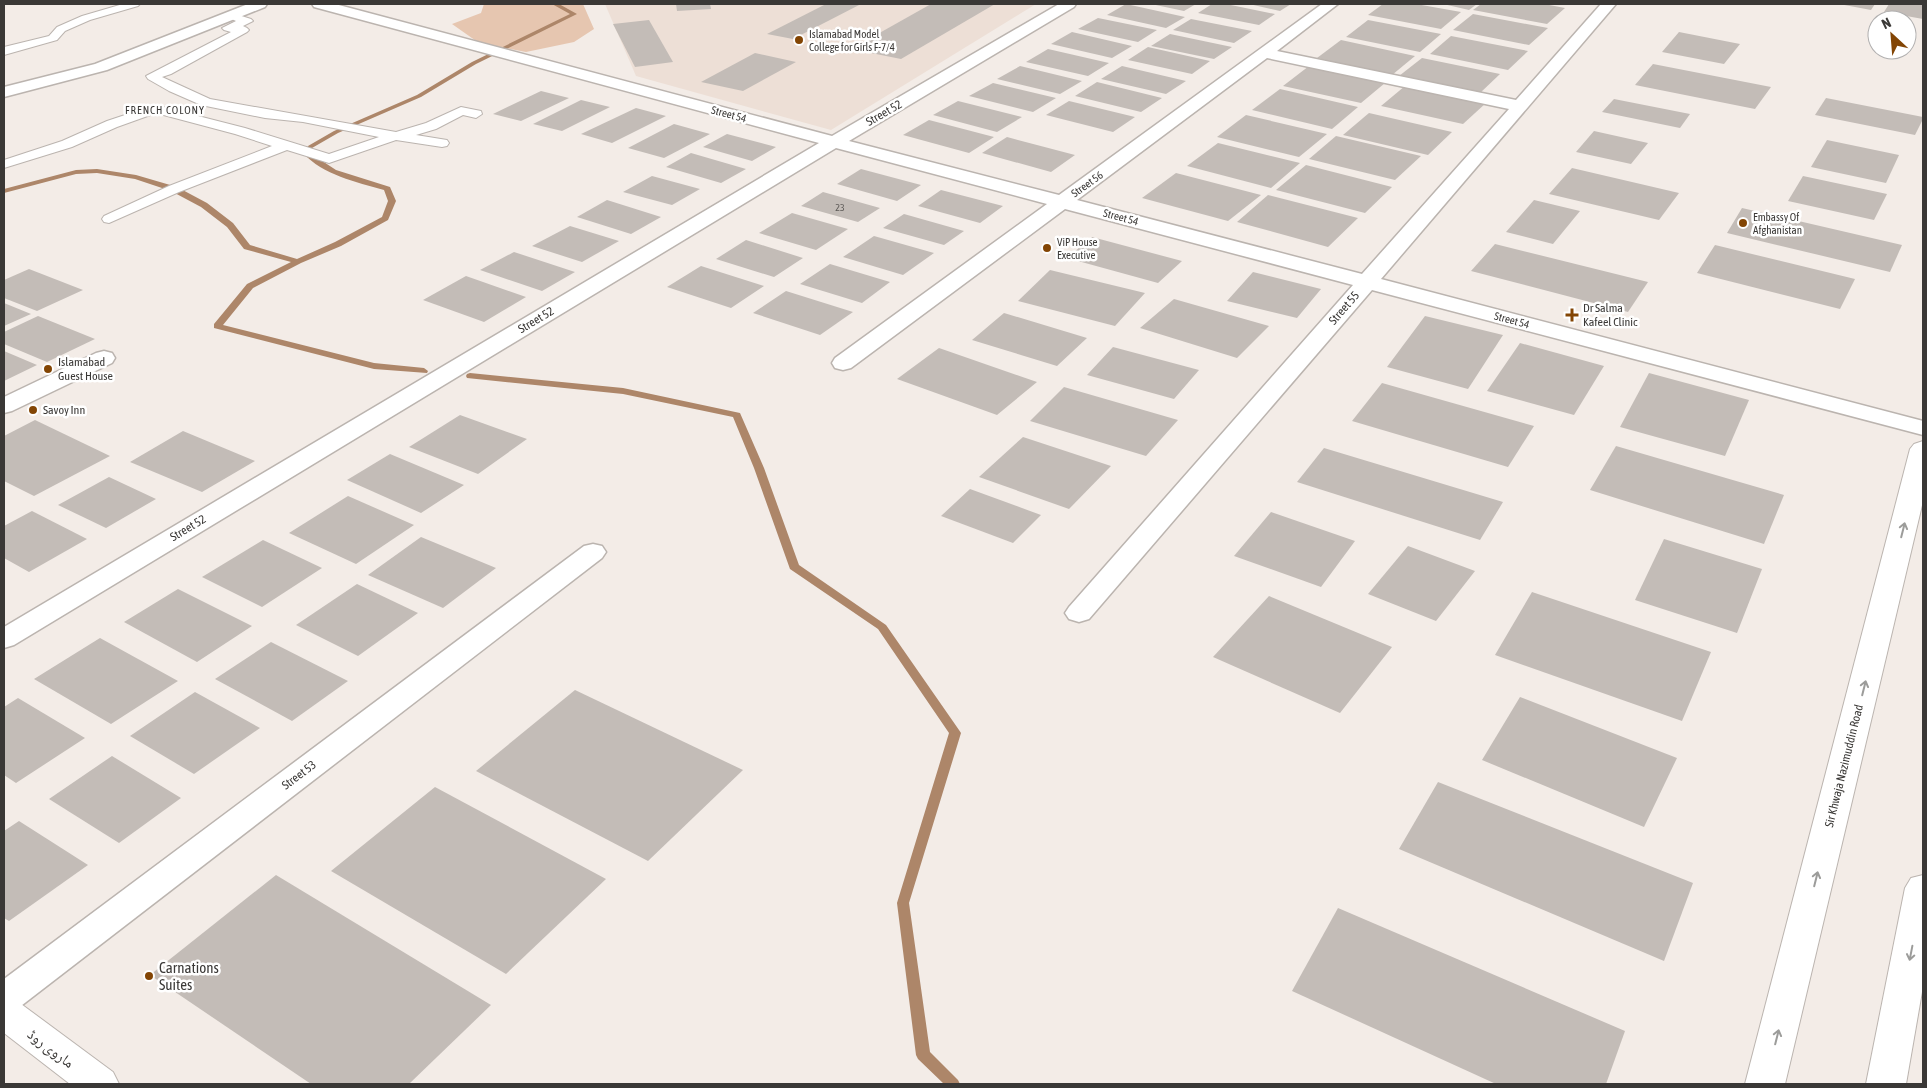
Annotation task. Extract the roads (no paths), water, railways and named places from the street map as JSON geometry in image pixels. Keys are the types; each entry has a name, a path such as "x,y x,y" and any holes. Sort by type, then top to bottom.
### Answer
{"main road":[{"name":"Sir Khwaja Nazimuddin Road","path":"1765,1084 1923,449"},
{"path":"1886,1084 1923,888"},
{"name":"ماروی روڈ","path":"4,1012 99,1084"}],"street":[{"path":"4,51 53,38 61,29 86,18 134,4"},
{"path":"4,92 101,67 260,4"},
{"name":"Street 54","path":"319,4 834,142 1923,428"},
{"name":"Street 52","path":"4,638 834,142 1069,4"},
{"name":"Street 56","path":"843,363 1331,4"},
{"name":"Street 55","path":"1079,613 1609,4"},
{"path":"229,16 247,21 228,28 243,30 167,71 152,76 206,102 265,114 303,118 340,127 442,143"},
{"path":"1264,53 1520,106"},
{"path":"4,164 67,144 112,124 155,109 223,126 285,146 309,151 329,159 394,136 431,126 461,111 476,114"},
{"path":"109,220 174,188 285,146"},
{"path":"4,406 104,358"},
{"name":"Street 53","path":"4,999 593,552"}],"waterway":[{"path":"217,326 250,286 298,261 338,244 385,218 392,201 387,189 333,172 306,153 310,147 336,132 419,96 474,63 574,14 555,4"},
{"path":"4,191 76,172 97,171 136,177 174,189 204,205 230,225 247,247 297,261"},
{"path":"217,326 221,322"},
{"path":"217,326 374,366 424,371"},
{"path":"470,376 623,391 737,415 759,468 794,567 882,627 955,733 903,903 923,1055 953,1084"}],"place":[{"name":"Islamabad Model College for Girls F-7/4","path":"799,40"},
{"name":"Embassy Of Afghanistan","path":"1743,223"},
{"name":"ViP House Executive","path":"1047,248"},
{"name":"Dr Salma Kafeel Clinic","path":"1572,315"},
{"name":"Islamabad Guest House","path":"48,369"},
{"name":"Savoy Inn","path":"33,410"},
{"name":"Carnations Suites","path":"149,976"}],"district":[{"name":"FRENCH COLONY","path":"165,110"}]}
